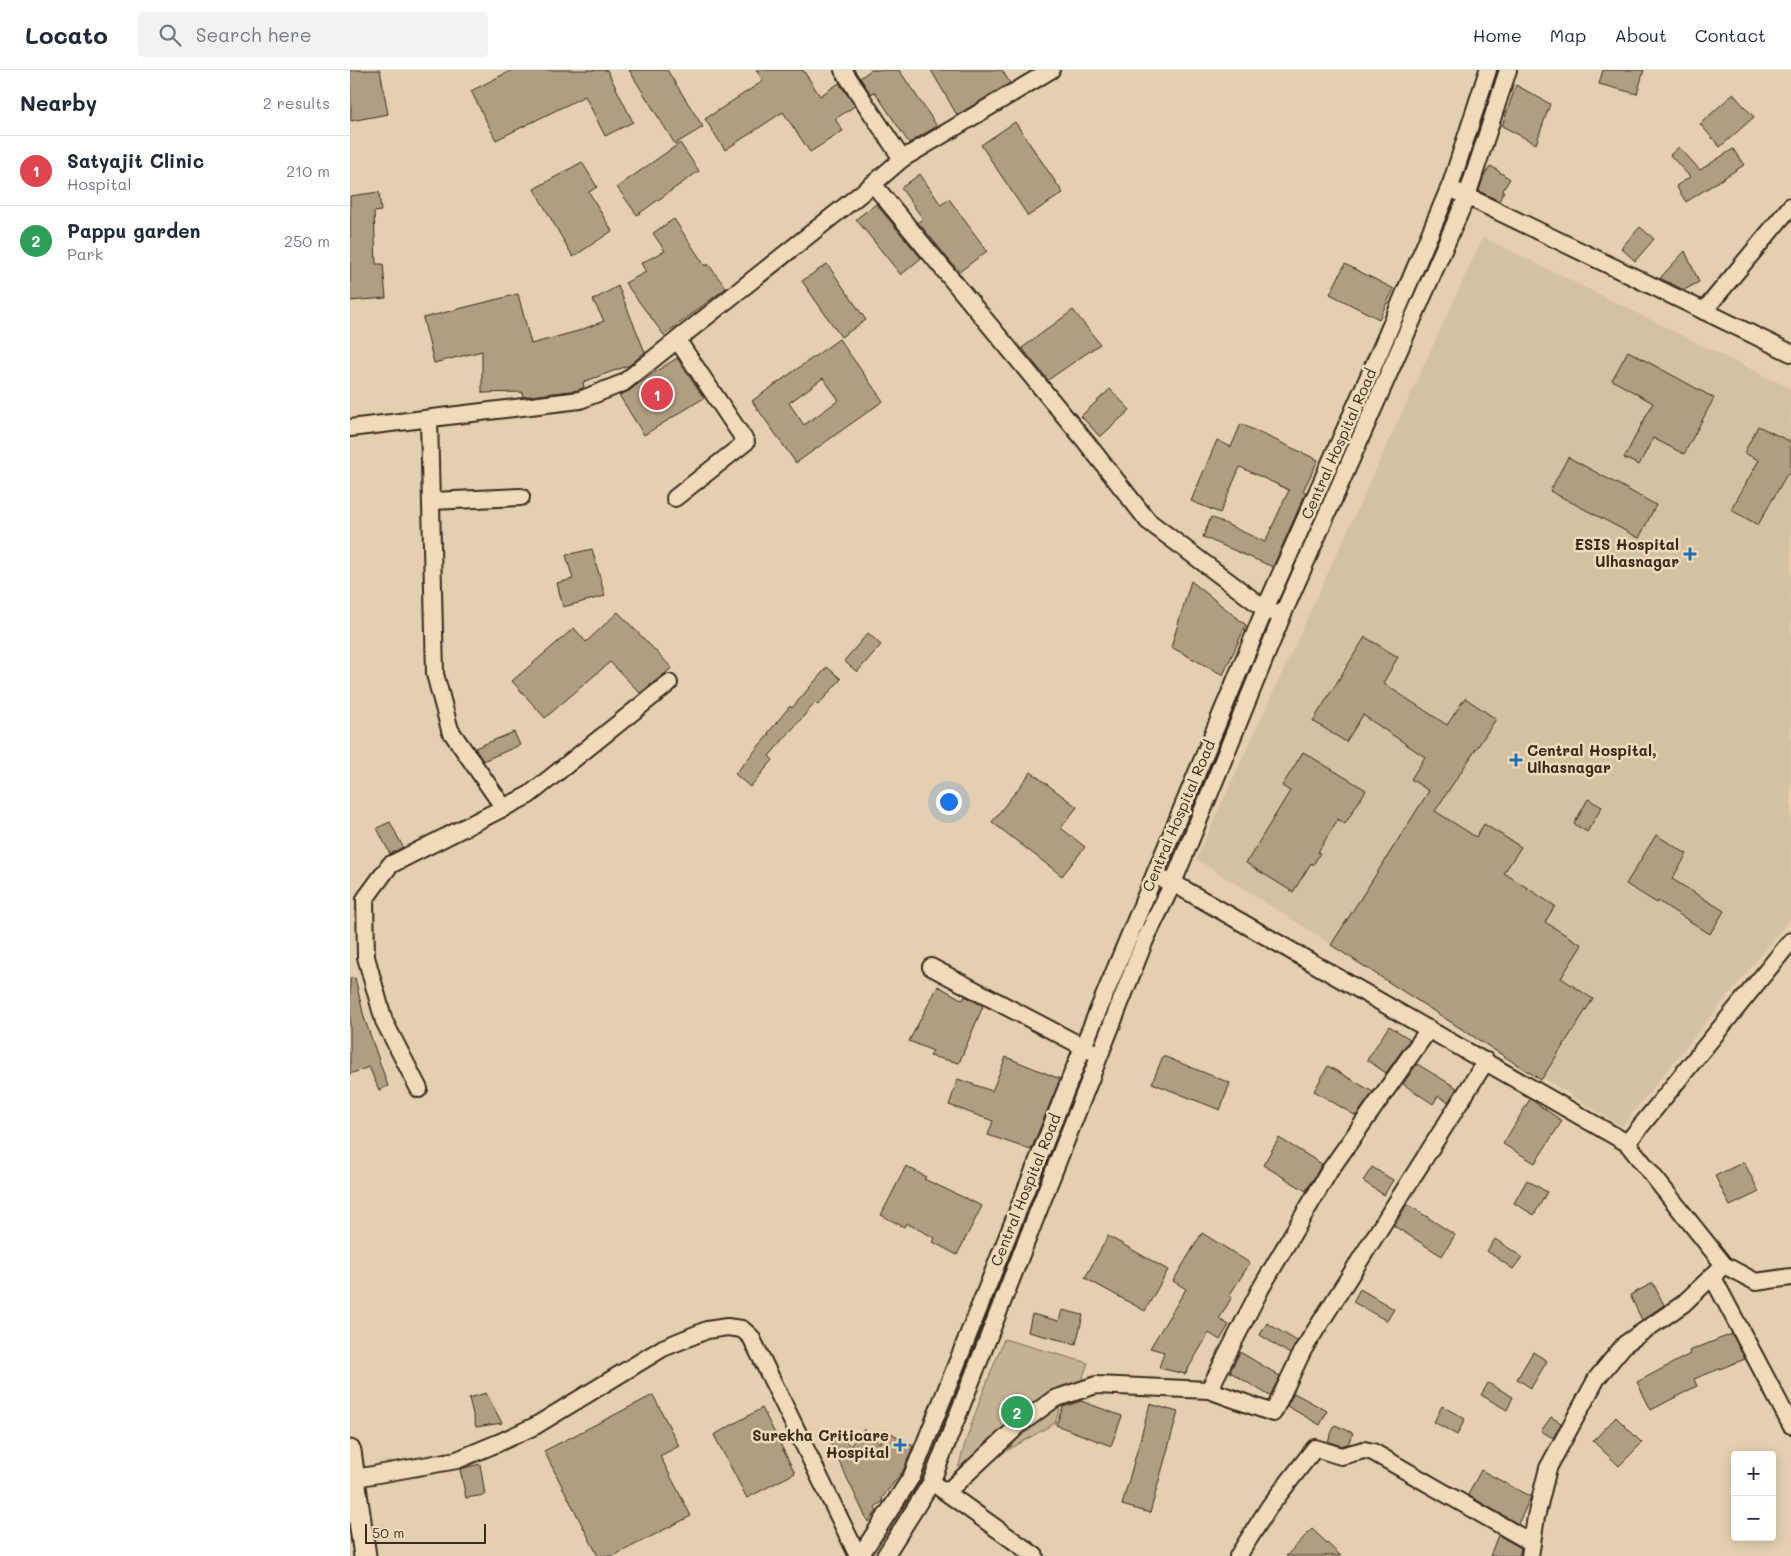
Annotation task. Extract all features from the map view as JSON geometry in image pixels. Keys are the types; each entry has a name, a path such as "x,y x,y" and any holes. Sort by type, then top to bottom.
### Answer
{"main road":[{"path":"350,1450 352,1478 364,1556"}],"street":[{"path":"843,70 902,159"},
{"path":"350,428 580,400 623,384 902,159 1051,70"},
{"name":"Central Hospital Road","path":"859,1556 912,1476 1083,1047 1265,609 1376,360 1449,189 1488,70"},
{"name":"Central Hospital Road","path":"885,1556 931,1483 1145,940 1173,883 1282,616 1467,196 1508,70"},
{"path":"873,184 1086,442 1148,521 1265,609 1282,616"},
{"path":"1449,189 1791,353"},
{"path":"1704,311 1791,206"},
{"path":"675,498 746,442 678,341"},
{"path":"428,419 435,674 450,730 504,808"},
{"path":"431,501 521,497"},
{"path":"419,1089 384,1021 366,957 365,899 390,865 529,795 669,682"},
{"path":"1154,876 1173,883 1627,1143 1718,1270 1791,1425"},
{"path":"1627,1143 1791,941"},
{"path":"931,967 1099,1055"},
{"path":"1209,1390 1261,1288 1330,1170 1428,1029"},
{"path":"947,1492 1019,1426 1054,1399 1096,1385 1209,1390 1273,1413 1303,1350 1486,1061"},
{"path":"1718,1270 1756,1282 1791,1277"},
{"path":"1238,1556 1269,1507 1316,1448 1341,1456 1364,1450 1373,1452 1531,1550 1536,1517 1548,1468 1597,1378 1625,1344 1683,1304 1718,1270"},
{"path":"352,1478 457,1460 535,1426 663,1348 707,1330 727,1327 742,1329 751,1337 859,1556"},
{"path":"912,1476 931,1483 947,1492 1035,1556"}],"shaded area":[{"name":"Central Hospital, Ulhasnagar","path":"1483,237 1791,389 1791,918 1621,1127 1196,859"},
{"path":"1004,1339 1088,1363 1076,1396 1065,1393 1055,1423 989,1461 957,1473 972,1422"}],"building":[{"path":"350,70 380,70 388,114 351,121"},
{"path":"512,70 607,70 633,122 605,136 585,96 496,140 471,91"},
{"path":"629,70 667,70 703,127 675,144"},
{"path":"756,70 803,70 820,96 839,83 855,106 835,119 843,131 810,152 783,112 725,150 705,119 763,81"},
{"path":"871,70 899,70 937,126 909,143 875,92 871,94 860,78"},
{"path":"931,70 1002,70 1010,83 957,115"},
{"path":"1603,70 1644,70 1637,94 1599,84"},
{"path":"1516,85 1550,104 1536,144 1502,126"},
{"path":"1733,94 1754,117 1720,147 1700,124"},
{"path":"1015,122 1063,193 1028,216 981,145"},
{"path":"680,143 699,171 637,215 617,187"},
{"path":"1679,147 1700,170 1733,149 1744,165 1686,202 1676,186 1690,177 1670,155"},
{"path":"582,162 597,187 589,192 612,231 573,257 534,189"},
{"path":"1491,166 1510,179 1499,201 1479,191 1484,175"},
{"path":"920,174 941,205 949,199 987,251 959,272 918,222 923,219 901,188"},
{"path":"379,192 381,211 374,212 376,264 383,264 386,298 350,301 350,196"},
{"path":"876,204 921,258 901,275 856,219"},
{"path":"674,219 705,266 708,264 726,288 664,335 625,283 646,272 641,263 665,251 653,233"},
{"path":"1640,227 1654,239 1635,261 1621,248"},
{"path":"1685,251 1699,282 1684,290 1660,278"},
{"path":"827,264 866,320 841,337 802,281"},
{"path":"1345,264 1394,289 1379,319 1330,294"},
{"path":"618,286 645,352 630,365 583,382 584,387 578,390 523,397 522,392 482,393 482,351 434,363 423,318 518,294 531,344 578,331 604,321 593,300"},
{"path":"1073,310 1100,344 1048,380 1022,348"},
{"path":"839,339 883,401 796,463 752,401","holes":["823,378 839,400 804,425 789,403"]},
{"path":"1628,351 1714,398 1684,454 1653,438 1639,465 1624,458 1653,403 1612,380"},
{"path":"677,358 704,398 644,435 619,395 629,391"},
{"path":"1110,389 1130,410 1100,437 1081,416"},
{"path":"1241,424 1318,460 1303,491 1306,492 1273,567 1203,537 1211,517 1265,542 1289,490 1240,467 1220,513 1191,501 1217,440 1231,447"},
{"path":"1758,426 1791,442 1791,476 1787,474 1758,525 1731,510 1759,460 1744,453"},
{"path":"1568,457 1656,505 1639,538 1550,491"},
{"path":"592,549 605,596 563,607 557,583 573,579 566,555"},
{"path":"1191,581 1246,625 1223,675 1171,647"},
{"path":"618,612 672,668 640,693 610,662 545,718 512,681 574,628 586,642"},
{"path":"868,633 881,645 857,672 844,661"},
{"path":"1365,637 1398,657 1383,683 1447,725 1465,698 1496,719 1435,811 1476,837 1484,824 1521,847 1504,873 1555,906 1545,922 1582,945 1561,978 1593,999 1541,1080 1331,945 1429,791 1411,779 1425,757 1363,715 1346,742 1313,721"},
{"path":"827,667 841,679 818,705 815,703 769,756 773,760 750,787 735,774 790,706 792,708"},
{"path":"514,732 520,745 483,761 475,748"},
{"path":"1303,752 1366,790 1345,824 1338,819 1318,852 1320,853 1313,865 1311,863 1293,892 1246,863 1290,791 1282,786"},
{"path":"1031,772 1077,807 1061,828 1085,847 1062,876 992,822"},
{"path":"1588,799 1602,807 1587,832 1574,824"},
{"path":"390,822 403,847 390,854 377,828"},
{"path":"1656,835 1687,854 1672,879 1724,911 1710,934 1658,901 1657,903 1626,884"},
{"path":"355,978 364,1017 388,1086 379,1090 369,1067 350,1074 350,979"},
{"path":"938,986 963,1000 965,996 983,1006 959,1063 930,1056 933,1051 909,1041"},
{"path":"1389,1026 1410,1039 1386,1073 1367,1060"},
{"path":"1163,1056 1230,1083 1220,1110 1152,1083"},
{"path":"1006,1057 1060,1079 1031,1150 988,1135 993,1121 949,1105 958,1079 992,1091"},
{"path":"1417,1064 1457,1088 1448,1102 1438,1096 1433,1104 1403,1084"},
{"path":"1328,1066 1373,1092 1356,1116 1314,1091"},
{"path":"1530,1099 1562,1121 1535,1163 1503,1144"},
{"path":"1279,1138 1322,1164 1306,1191 1263,1165"},
{"path":"1744,1162 1759,1192 1730,1206 1715,1176"},
{"path":"906,1166 926,1177 924,1179 982,1206 957,1255 933,1242 935,1238 906,1223 904,1227 881,1215"},
{"path":"1372,1167 1393,1180 1384,1195 1363,1181"},
{"path":"1527,1180 1547,1192 1534,1215 1514,1203"},
{"path":"1407,1204 1455,1235 1442,1256 1394,1226"},
{"path":"1202,1233 1250,1263 1229,1296 1232,1297 1219,1319 1229,1325 1220,1340 1209,1333 1185,1374 1159,1368 1164,1352 1150,1348 1186,1289 1173,1281"},
{"path":"1108,1236 1168,1270 1145,1311 1085,1278"},
{"path":"1495,1239 1522,1257 1513,1269 1487,1251"},
{"path":"1653,1283 1664,1305 1642,1320 1630,1295"},
{"path":"1360,1289 1394,1309 1387,1321 1353,1302"},
{"path":"1062,1310 1083,1315 1076,1344 1028,1332 1032,1314 1059,1321"},
{"path":"1267,1323 1297,1341 1290,1354 1260,1335"},
{"path":"1732,1334 1745,1359 1694,1379 1697,1386 1651,1410 1637,1382 1690,1354 1689,1351"},
{"path":"1240,1352 1280,1376 1270,1396 1230,1372"},
{"path":"1533,1352 1547,1361 1531,1388 1517,1379"},
{"path":"1488,1383 1513,1397 1507,1410 1481,1395"},
{"path":"486,1393 502,1423 476,1427 469,1398"},
{"path":"1294,1393 1327,1411 1320,1425 1287,1406"},
{"path":"653,1395 679,1446 660,1456 691,1516 613,1556 598,1556 544,1451"},
{"path":"1081,1401 1122,1416 1111,1446 1056,1425 1063,1407"},
{"path":"1150,1404 1178,1412 1150,1513 1122,1505"},
{"path":"1442,1406 1465,1419 1457,1435 1434,1422"},
{"path":"762,1408 795,1473 747,1498 714,1435"},
{"path":"1551,1417 1561,1423 1553,1438 1541,1431"},
{"path":"1616,1417 1642,1443 1619,1466 1593,1441"},
{"path":"1335,1425 1353,1433 1348,1444 1341,1446 1328,1441"},
{"path":"864,1429 879,1443 886,1430 913,1446 903,1471 882,1498 883,1501 875,1507 877,1511 868,1522 829,1440 840,1435 850,1446"},
{"path":"480,1464 485,1495 466,1498 460,1469"},
{"path":"1481,1470 1531,1497 1518,1524 1468,1495"},
{"path":"1312,1529 1341,1556 1286,1556"},
{"path":"1498,1535 1521,1548 1519,1556 1490,1556"}],"place":[{"name":"Satyajit Clinic","path":"657,394"},
{"name":"ESIS Hospital Ulhasnagar","path":"1690,554"},
{"name":"Central Hospital, Ulhasnagar","path":"1516,760"},
{"name":"Pappu garden","path":"1017,1412"},
{"name":"Surekha Criticare Hospital","path":"900,1445"}]}
